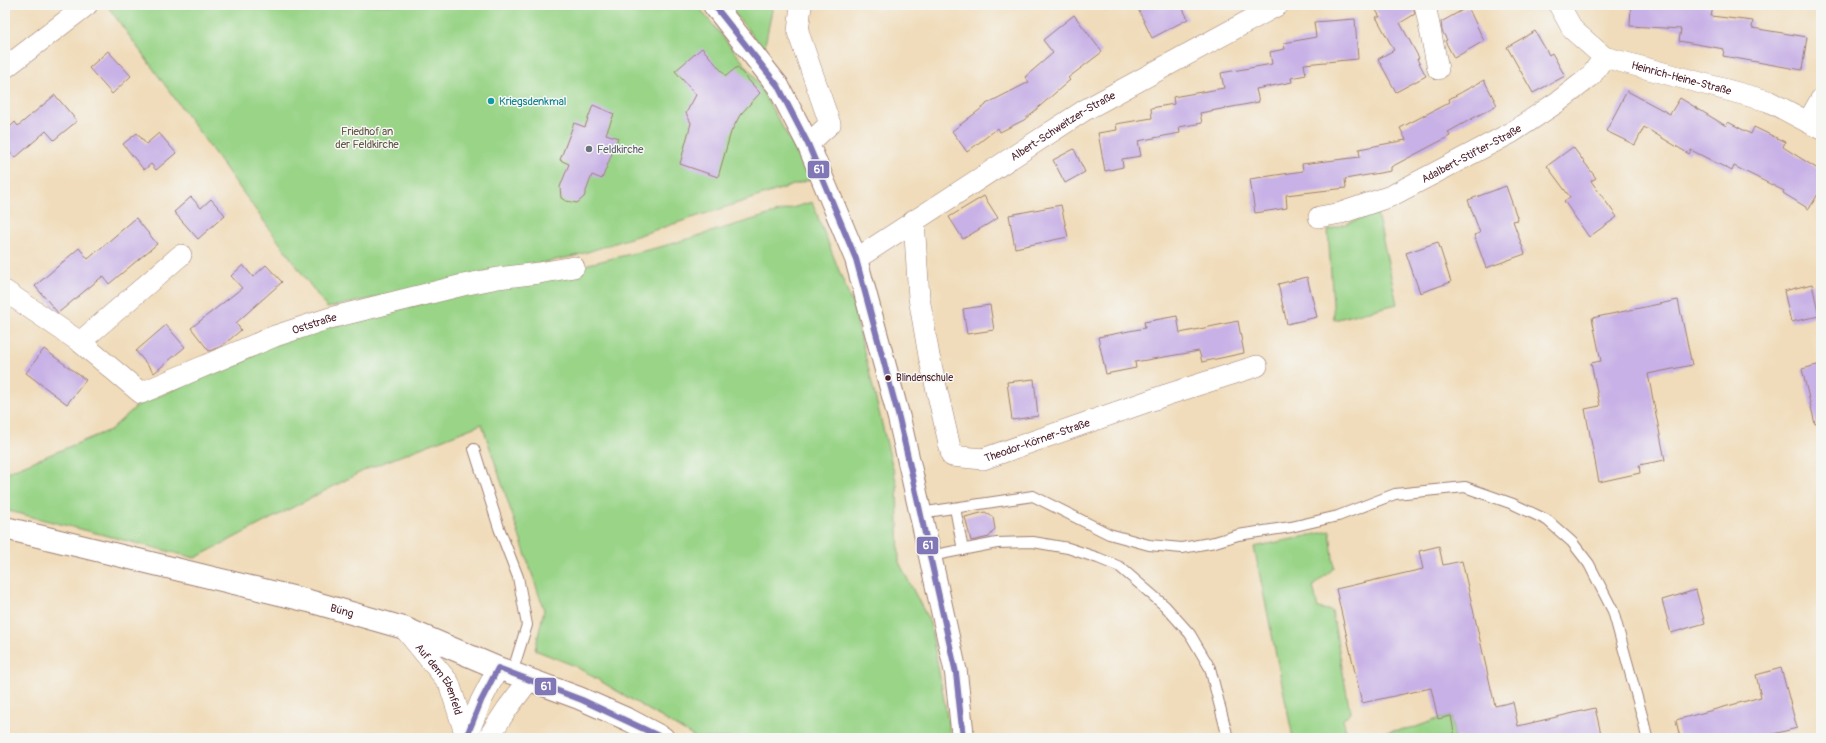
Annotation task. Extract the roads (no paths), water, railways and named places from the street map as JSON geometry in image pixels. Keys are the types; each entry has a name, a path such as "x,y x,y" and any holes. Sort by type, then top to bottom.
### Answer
{"street":[{"path":"5,68 87,5"},
{"path":"714,5 778,86 808,144 856,259 899,418 930,556 956,673 963,738"},
{"path":"801,5 798,32 830,124 808,144"},
{"name":"Albert-Schweitzer-Straße","path":"856,259 1085,110 1278,5"},
{"path":"1425,5 1438,69"},
{"name":"Heinrich-Heine-Straße","path":"1559,5 1573,30 1604,56 1768,101 1815,126"},
{"name":"Adalbert-Stifter-Straße","path":"1319,217 1341,213 1391,196 1511,133 1559,101 1591,76 1604,56"},
{"path":"1815,126 1821,99"},
{"name":"Theodor-Körner-Straße","path":"914,220 919,298 931,364 952,456 983,459 1166,395 1257,366"},
{"path":"80,342 181,255"},
{"name":"Oststraße","path":"5,291 80,342 141,393 275,336 330,318 463,285 574,266"},
{"name":"Büng","path":"5,528 309,601 404,628 513,674 579,698 629,720 663,738"},
{"name":"Auf dem Ebenfeld","path":"404,628 448,684 466,737"},
{"path":"488,738 507,709 513,674"},
{"name":"Auf dem Ebenfeld","path":"466,737 481,700 513,674"}],"lane":[{"path":"474,449 498,528 518,577 527,625 513,674"},
{"path":"920,514 1033,496 1109,534 1149,545 1182,548 1215,542 1238,535 1291,528 1331,518 1394,494 1465,487 1513,504 1547,520 1572,542 1590,564 1613,611 1647,738"},
{"path":"955,508 963,550"},
{"path":"930,556 997,543 1033,542 1068,548 1120,567 1165,606 1190,634 1210,668 1228,738"}],"place":[{"name":"Kriegsdenkmal","path":"491,101"},
{"name":"Feldkirche","path":"589,149"},
{"name":"Blindenschule","path":"888,378"}],"park label":[{"name":"Friedhof an der Feldkirche","path":"367,137"}]}
